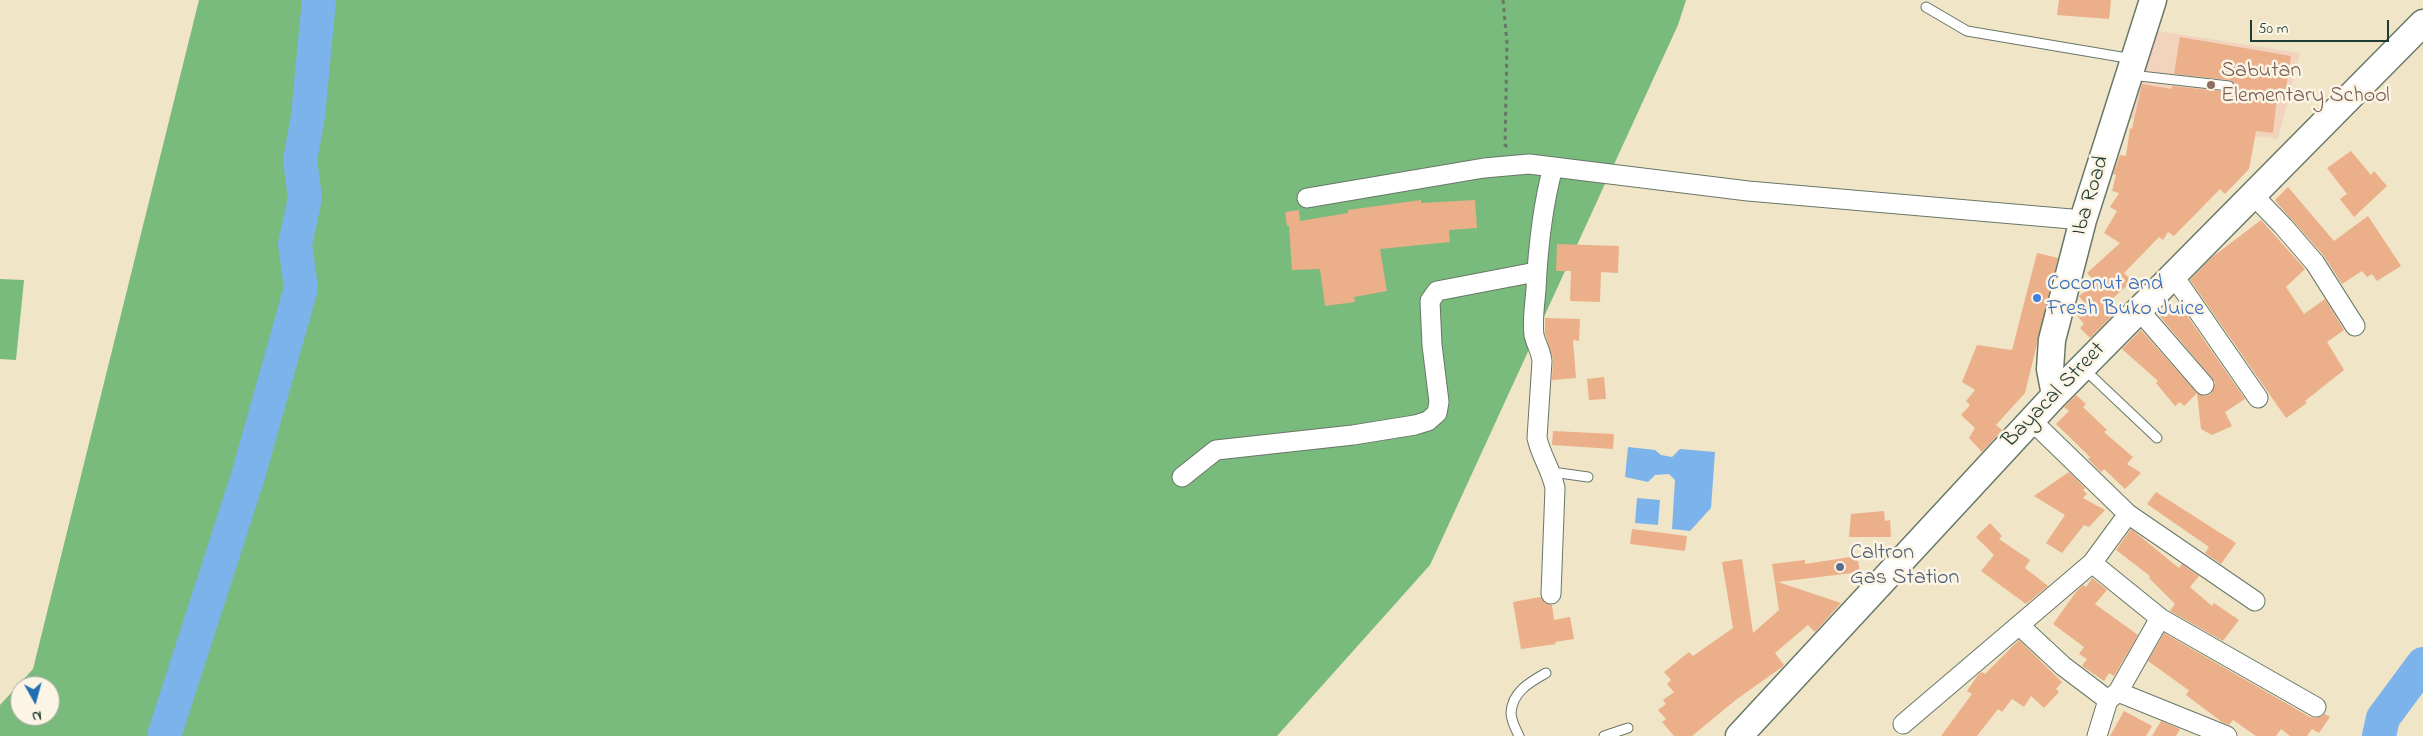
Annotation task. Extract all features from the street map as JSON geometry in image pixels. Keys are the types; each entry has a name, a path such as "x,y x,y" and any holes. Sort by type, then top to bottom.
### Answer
{"main road":[{"name":"Iba Road","path":"2055,395 2050,368 2052,340 2083,220 2153,0"},
{"name":"Bayacal Street","path":"1745,734 2031,420 2138,309 2416,30"}],"street":[{"path":"1307,198 1484,168 1529,164 1748,191 2083,220"},
{"path":"1551,594 1555,488 1552,472 1539,449 1537,438 1542,375 1541,350 1534,334 1536,272 1542,212 1553,167"},
{"path":"2252,194 2283,226 2314,263 2355,326"},
{"path":"1182,477 1216,450 1353,435 1428,422 1437,413 1439,402 1432,345 1430,301 1437,291 1536,272"},
{"path":"2173,274 2258,398"},
{"path":"2138,309 2204,385"},
{"path":"2031,420 2128,514 2255,601"},
{"path":"1903,724 1954,678 2020,626 2092,563 2128,514"},
{"path":"2092,563 2160,618 2316,707"},
{"path":"2097,736 2113,696 2160,618"},
{"path":"2020,626 2063,666 2113,696 2227,736"}],"lane":[{"path":"1926,7 1967,31 2229,86"},
{"path":"2082,367 2158,438"},
{"path":"1552,472 1588,477"},
{"path":"1519,736 1511,714 1516,698 1527,684 1546,673"},
{"path":"1604,736 1628,728"}],"path":[{"path":"1503,0 1507,43 1504,145 1529,164"}],"shaded area":[{"name":"Sabutan Elementary School","path":"2145,29 2300,53 2278,139 2124,118"}],"green space":[{"path":"199,0 1686,0 1678,25 1430,565 1277,736 0,736 0,705 10,694 10,726 60,726 60,676 27,676 33,669"},
{"path":"0,279 24,280 16,360 0,359"}],"water":[{"path":"1628,447 1655,450 1661,455 1672,457 1680,449 1715,452 1711,508 1690,531 1672,529 1675,480 1669,474 1655,475 1648,482 1625,477"},
{"path":"1637,498 1660,500 1658,525 1635,523"}],"building":[{"path":"2059,0 2111,0 2109,19 2057,15"},
{"path":"2180,37 2291,56 2286,89 2278,88 2273,133 2256,131 2249,169 2225,194 2220,189 2174,236 2168,232 2163,240 2159,237 2124,273 2132,281 2110,301 2118,310 2090,338 2080,328 2084,324 2075,313 2084,303 2079,296 2097,283 2087,273 2120,243 2104,233 2117,211 2110,207 2119,193 2112,191 2116,175 2113,174 2120,155 2126,156 2130,128 2132,129 2142,84 2172,89 2172,86 2228,92 2235,87 2234,83 2230,80 2174,74"},
{"path":"2351,151 2371,175 2374,171 2387,186 2354,217 2340,199 2347,194 2327,168"},
{"path":"2288,187 2334,241 2368,216 2401,266 2377,281 2372,274 2367,277 2362,271 2342,284 2324,256 2275,200"},
{"path":"1421,200 1421,203 1475,200 1477,228 1449,230 1450,242 1380,249 1387,291 1354,297 1355,302 1325,306 1320,269 1292,270 1289,226 1287,226 1285,212 1299,210 1300,221 1348,213 1348,210"},
{"path":"2261,220 2305,269 2286,287 2304,314 2325,299 2344,330 2327,342 2344,370 2305,401 2307,403 2286,418 2190,280 2211,258"},
{"path":"1557,244 1619,246 1618,273 1601,272 1600,302 1570,301 1571,271 1556,271"},
{"path":"2037,253 2058,258 2025,393 1996,425 2002,430 1982,452 1969,438 1975,428 1961,415 1970,405 1966,401 1975,390 1962,382 1977,345 2012,350"},
{"path":"2179,304 2245,399 2225,412 2232,426 2212,435 2201,429 2197,393 2206,396 2211,394 2215,382 2157,313 2166,317"},
{"path":"1545,318 1580,319 1579,341 1573,340 1576,378 1552,380 1553,359 1545,333"},
{"path":"2141,330 2197,393 2184,406 2180,402 2175,406 2156,383 2158,381 2122,349"},
{"path":"1604,377 1606,399 1589,400 1587,379"},
{"path":"2076,395 2086,404 2083,407 2107,430 2104,432 2133,457 2127,464 2141,473 2125,489 2104,469 2101,472 2088,459 2090,457 2056,424 2069,411 2064,407"},
{"path":"1553,431 1614,434 1613,449 1552,445"},
{"path":"2069,472 2085,488 2083,490 2087,494 2083,498 2105,510 2089,527 2084,525 2062,553 2046,543 2065,515 2034,496"},
{"path":"2156,492 2236,543 2221,564 2205,553 2209,547 2147,504"},
{"path":"1884,511 1885,521 1890,520 1891,537 1849,537 1851,514"},
{"path":"1990,523 2002,536 1999,539 2030,560 2025,568 2048,586 2026,604 1981,571 1994,555 1976,537"},
{"path":"1632,529 1687,536 1685,551 1630,544"},
{"path":"2131,529 2179,568 2182,564 2199,576 2190,587 2212,606 2214,603 2239,620 2223,641 2170,611 2175,604 2149,578 2150,576 2116,550"},
{"path":"1857,556 1860,572 1778,582 1841,603 1815,632 1808,625 1775,653 1784,665 1782,667 1737,699 1692,736 1674,736 1662,722 1666,719 1658,710 1666,704 1663,700 1674,692 1667,684 1671,680 1664,672 1689,652 1693,656 1733,628 1722,562 1742,559 1753,633 1779,610 1772,564 1805,560 1805,564"},
{"path":"2092,578 2107,590 2095,604 2138,635 2114,676 2109,673 2104,681 2082,666 2087,659 2079,654 2084,647 2053,624 2076,592 2083,585 2086,587"},
{"path":"1540,597 1545,603 1552,605 1554,620 1570,617 1574,639 1555,642 1556,644 1521,649 1513,602"},
{"path":"2164,633 2310,717 2317,718 2325,714 2330,717 2319,733 2312,729 2307,736 2290,736 2281,729 2276,736 2256,736 2233,720 2229,725 2222,722 2186,695 2189,690 2148,661"},
{"path":"2019,640 2062,682 2056,689 2059,692 2044,708 2031,696 2024,707 2012,699 2002,712 1998,709 1977,736 1941,736 1972,694 1967,691 1978,675 1982,672 1985,674"},
{"path":"2124,711 2152,726 2146,736 2110,736"},
{"path":"2161,721 2180,729 2176,736 2152,736"}],"waterway":[{"path":"164,736 248,476 301,288 295,244 305,198 300,160 308,116 319,0"},
{"path":"2379,736 2383,718 2423,664"}],"place":[{"name":"Sabutan Elementary School","path":"2211,85"},
{"name":"Coconut and Fresh Buko Juice","path":"2037,298"},
{"name":"Caltron Gas Station","path":"1840,567"}]}
